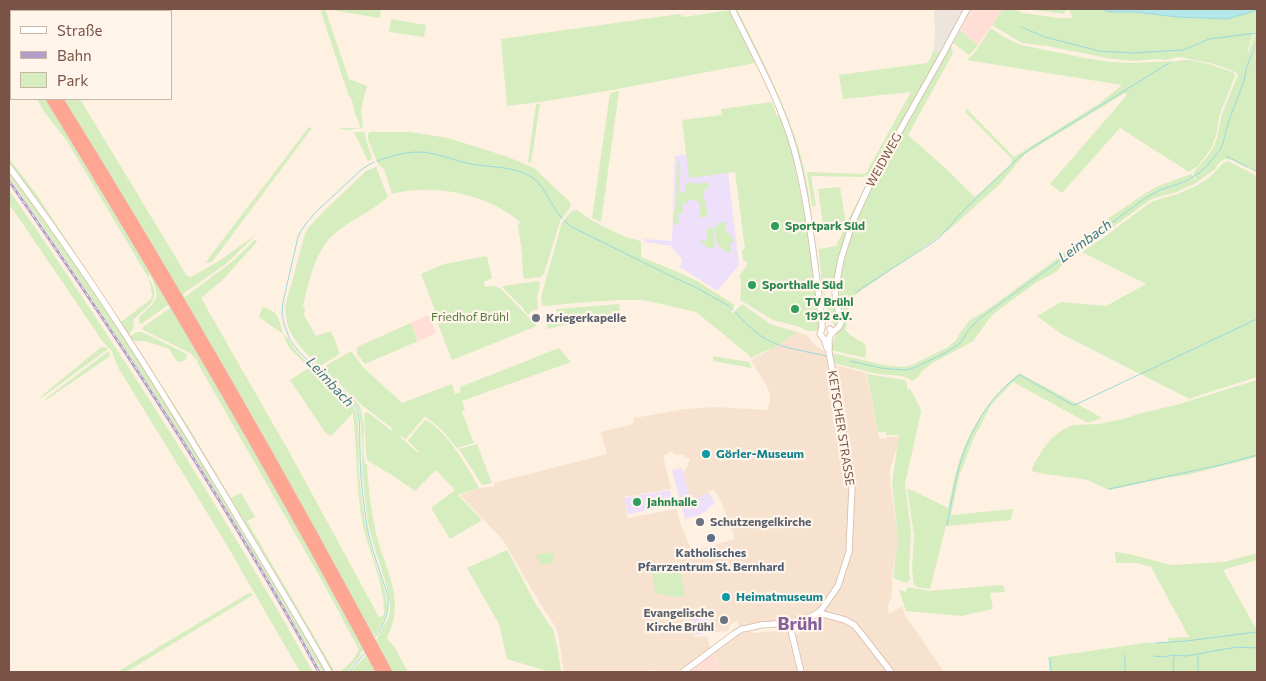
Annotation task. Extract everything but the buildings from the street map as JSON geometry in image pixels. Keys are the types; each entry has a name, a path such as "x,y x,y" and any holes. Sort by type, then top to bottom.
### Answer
{"highway":[{"path":"51,100 153,268 240,418 320,560 380,672"},
{"path":"60,100 134,221 218,365 301,511 388,672"}],"main road":[{"path":"732,9 774,96 790,137 799,168 822,319 827,332"},
{"name":"WEIDWEG","path":"827,332 839,327 841,323 842,317 836,304 835,291 841,259 854,221 874,176 941,59 967,9"},
{"path":"9,167 63,242 155,381 329,672"},
{"name":"KETSCHER STRASSE","path":"820,611 838,586 847,562 852,481 829,355 827,332"},
{"path":"683,672 742,629 761,625 788,623 812,616 820,611 823,614 845,620 854,625 891,672"},
{"path":"788,623 801,672"}],"shaded area":[{"path":"934,9 965,9 942,54 934,50"},
{"path":"971,9 1003,9 978,45 960,31"},
{"path":"686,154 690,178 728,172 739,265 717,291 680,267 682,260 671,246 645,242 644,239 672,241 675,156"},
{"path":"429,316 436,333 419,341 411,323"},
{"path":"797,332 807,335 814,344 825,352 828,363 866,373 879,438 885,439 886,437 899,436 890,469 898,538 891,581 893,582 891,598 888,605 889,614 902,606 905,615 944,672 720,672 714,652 745,632 788,630 790,635 807,630 803,617 791,620 787,615 772,621 740,627 736,621 730,625 728,631 712,633 708,610 691,613 695,637 707,636 710,648 678,672 656,672 655,669 642,672 564,672 555,626 503,540 460,495 480,488 495,486 494,483 607,454 601,432 633,424 634,418 685,409 715,407 767,410 770,394 751,360 779,345","holes":["670,451 676,455 684,454 685,458 689,458 690,461 683,472 690,499 693,497 695,500 713,490 724,509 735,539 692,551 676,509 628,518 624,497 671,489 663,455"]},
{"path":"682,468 690,499 693,497 695,500 709,492 715,504 695,517 693,516 685,520 672,470"},
{"path":"670,490 674,505 628,514 624,498"},
{"path":"707,611 711,632 695,635 691,613"},
{"path":"714,653 720,672 687,672"}],"green space":[{"path":"320,9 325,9 349,79 367,86 361,112 363,128 340,129 360,128 360,126"},
{"path":"325,9 381,9 380,18"},
{"path":"734,9 737,9 764,63 795,137 806,179 815,252 799,160"},
{"path":"1003,9 1014,9 1023,13 1059,18 1073,18 1069,10 1065,11 1064,14 1027,9 1102,9 1109,12 1135,12 1177,17 1227,19 1257,9 1257,32 1250,33 1254,33 1247,53 1256,34 1257,40 1251,54 1257,44 1257,173 1232,160 1225,159 1196,183 1177,192 1150,200 1066,261 1056,272 1037,282 996,312 973,341 931,364 913,381 902,376 878,374 833,363 832,353 884,365 902,367 912,365 948,347 956,340 970,320 987,310 1085,238 1103,222 1146,193 1158,186 1188,175 1192,174 1196,180 1193,173 1213,148 1221,117 1238,74 1214,64 1180,57 1165,60 1134,61 1112,59 1022,43 992,25"},
{"path":"730,10 755,63 607,91 507,106 501,39 679,14 684,17"},
{"path":"391,19 426,25 424,37 389,32"},
{"path":"991,28 1002,36 1021,45 1085,58 1135,63 1188,60 1233,72 1235,76 1219,116 1217,132 1212,147 1199,165 1189,172 1120,128 1062,193 1050,184 1127,95 1125,93 1025,154 1000,184 950,229 855,295 850,303 845,329 850,335 865,344 865,358 831,350 844,316 839,307 837,294 841,267 852,231 872,183 951,44 952,55 908,135 975,197 1011,164 1012,159 966,113 966,108 1014,157 1100,103 1122,85 967,60 975,52"},
{"path":"960,31 978,45 969,55 953,43"},
{"path":"934,50 942,54 870,176 811,176 816,205 812,206 807,172 866,173 911,92 843,99 839,75 927,63"},
{"path":"619,91 601,222 592,218 610,93"},
{"path":"38,100 47,100 170,304 347,618 363,651 347,672 340,672 352,661 359,650 198,361 190,353 143,330 143,327 170,308 168,305 141,324 139,323 139,317 150,307 155,299 156,295 156,289 150,275 148,276 154,291 153,301 134,319 133,329 129,334 131,336 137,332 142,332 187,354 184,361 179,362 169,349 145,341 132,340 186,423 231,498 241,493 255,517 247,521 335,672 331,672 250,533 32,195 9,164 9,158 37,195 121,322 151,299 149,279 67,141 45,113"},
{"path":"65,100 81,100 187,276 191,277 219,261 256,235 227,263 183,294 185,297 233,261 257,240 224,279 201,298 292,457 379,617 384,615 384,603 362,521 353,413 331,436 325,432 290,380 309,368 289,348 283,334 295,350 347,399 354,408 358,421 359,472 364,514 370,545 387,599 385,617 376,634 373,635 304,510 129,207"},
{"name":"Sportpark Süd","path":"772,102 777,116 780,115 785,128 797,167 795,168 803,199 820,326 815,331 809,331 773,320 740,300 740,275 748,263 743,260 742,250 745,249 735,172 689,178 682,120 722,115 721,109"},
{"path":"536,104 540,104 531,163 528,162"},
{"path":"309,127 312,128 212,262 205,263"},
{"path":"354,132 364,132 372,159 368,161"},
{"path":"370,132 410,132 448,138 508,157 534,168 570,202 571,206 560,221 544,274 540,277 525,279 523,277 518,225 520,222 492,204 459,193 442,191 408,191 392,194 384,169 378,164 368,139"},
{"path":"677,161 680,162 679,202 680,193 686,192 686,183 708,182 709,188 705,188 703,192 708,216 700,218 699,202 688,200 688,203 682,204 683,213 678,214 679,224 673,225 676,205"},
{"path":"1228,161 1257,176 1257,377 1190,399 1063,335 1037,316 1061,302 1106,306 1146,284 1082,252 1151,202 1178,194 1198,185 1211,176 1223,163"},
{"path":"376,167 388,197 333,235 321,250 310,278 303,306 305,308 304,315 316,336 331,331 340,354 320,366 303,350 287,324 287,301 304,237 308,228 325,210 366,171"},
{"path":"9,170 82,274 152,380 327,672 322,672 210,483 92,298 9,177"},
{"path":"867,183 851,220 835,278 823,278 826,306 830,307 831,299 834,299 838,313 838,320 835,326 827,313 821,279 817,234 819,249 836,246 844,229 824,231 818,189 840,187 846,224"},
{"path":"9,190 129,367 167,427 242,549 313,672 300,672 225,542 119,369 112,351 103,342 9,204"},
{"path":"577,210 607,229 641,242 641,257 697,281 735,305 731,311 733,313 742,304 770,324 797,332 771,350 769,349 751,358 696,312 643,300 542,305 541,297 562,222 572,211"},
{"path":"725,222 726,232 732,236 734,242 730,243 731,252 728,253 718,245 714,227 718,226 718,223"},
{"path":"713,228 715,247 709,249 700,242 707,239 706,229"},
{"name":"Friedhof Brühl","path":"487,256 492,278 484,282 485,287 494,286 500,288 537,326 452,360 421,274 444,264"},
{"path":"539,281 538,309 528,315 503,288 503,286"},
{"path":"619,304 620,312 548,329 545,322 558,319 556,309"},
{"path":"262,307 275,313 283,334 259,317"},
{"path":"411,323 418,341 365,364 357,354 359,346"},
{"path":"100,348 108,349 40,399"},
{"path":"559,348 571,362 462,401 465,410 462,412 474,443 457,448 441,429 425,416 406,439 400,437 418,453 408,441 409,439 425,420 433,424 456,450 479,488 458,495 482,520 450,539 431,508 455,490 436,470 415,491 367,460 364,414 367,412 392,431 393,429 363,406 328,373 325,367 351,351 363,367 402,403 452,384 455,394 461,392 460,387"},
{"path":"109,351 109,357 45,399"},
{"path":"713,356 749,362 752,368 713,361"},
{"path":"313,362 360,406 364,427 363,452 365,464 367,464 369,491 376,533 394,595 394,616 387,638 395,648 408,672 393,672 376,641 387,620 390,606 387,588 368,521 363,478 360,417 354,402"},
{"path":"1019,373 1102,418 1088,423 1013,382 991,405 972,442 959,477 951,515 1013,509 1011,520 946,526 930,589 920,588 914,585 912,569 914,535 907,488 948,508 958,465 972,431 989,404"},
{"path":"867,374 905,380 907,389 910,389 921,412 905,484 911,532 910,580 906,583 893,578 898,538 892,483 899,435 886,435 886,432 878,432"},
{"path":"1257,380 1257,457 1187,475 1109,490 1088,480 1031,471 1051,439 1068,427 1123,419"},
{"path":"477,444 492,483 482,485 459,449"},
{"path":"507,550 535,603 553,630 561,672 550,672 507,659 499,624 467,568"},
{"path":"553,552 553,563 541,565 535,555"},
{"path":"1115,552 1171,565 1224,562 1257,553 1257,560 1223,570 1257,628 1257,672 1050,672 1048,657 1145,643 1169,642 1168,638 1189,637 1151,567 1137,563 1116,563"},
{"path":"680,569 685,596 674,597 655,593 652,572"},
{"path":"1001,585 1004,587 1005,592 990,593 993,609 961,616 906,611 899,590 906,592 907,587 930,591"},
{"path":"249,593 253,595 126,672 117,672"},
{"path":"366,655 376,672 350,672 365,657"}],"water":[{"path":"1102,9 1257,9 1227,19 1177,17 1135,12 1109,12"}],"waterway":[{"path":"1021,27 1045,37 1099,51 1133,53 1183,50 1209,39 1257,33"},
{"name":"Leimbach","path":"850,361 881,368 907,370 945,353 959,344 979,319 1147,197 1160,190 1184,182 1199,173 1220,150 1257,41"},
{"path":"856,292 938,239 964,210 1018,158 1033,147 1169,63"},
{"name":"Leimbach","path":"377,161 402,154 424,152 474,165 518,171 538,182 562,218"},
{"path":"1226,156 1248,167"},
{"name":"Leimbach","path":"374,162 362,169 318,210 302,229 298,237 282,313 290,340 300,353 357,409 360,427 361,478 367,526 388,596 386,618 375,637"},
{"path":"1253,169 1257,171"},
{"name":"Leimbach","path":"564,220 570,226 697,288 733,310"},
{"name":"Leimbach","path":"735,312 768,340 783,346 826,356"},
{"path":"947,525 958,472 964,451 975,426 999,392 1020,375 1073,405 1257,319"},
{"path":"1109,489 1257,455"},
{"path":"1156,643 1257,632"},
{"path":"1154,656 1186,656 1237,647 1257,648"},
{"name":"Leimbach","path":"349,672 365,653"},
{"path":"1125,655 1125,672"},
{"path":"1198,655 1198,672"},
{"path":"1173,672 1174,656"},
{"path":"1050,658 1051,672"}],"railway":[{"path":"9,181 171,422 247,546 319,672"}],"place":[{"name":"Sportpark Süd","path":"775,226"},
{"name":"Sporthalle Süd","path":"752,285"},
{"name":"TV Brühl 1912 e.V.","path":"795,309"},
{"name":"Kriegerkapelle","path":"536,318"},
{"name":"Görler-Museum","path":"706,454"},
{"name":"Jahnhalle","path":"637,502"},
{"name":"Schutzengelkirche","path":"700,522"},
{"name":"Katholisches Pfarrzentrum St. Bernhard","path":"711,538"},
{"name":"Heimatmuseum","path":"726,597"},
{"name":"Evangelische Kirche Brühl","path":"724,620"}],"district":[{"name":"Brühl","path":"800,624"}]}
